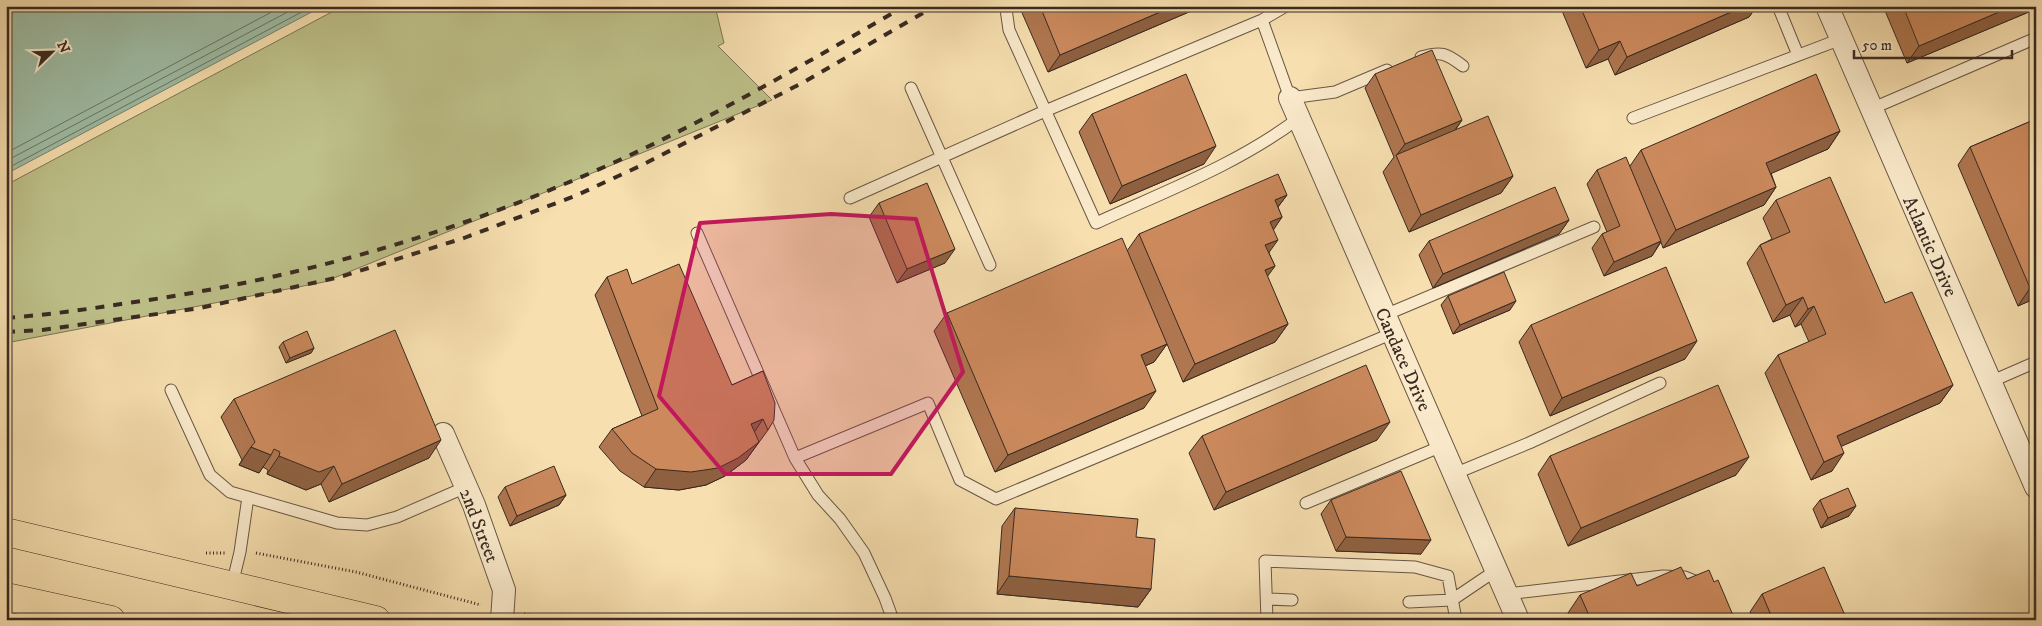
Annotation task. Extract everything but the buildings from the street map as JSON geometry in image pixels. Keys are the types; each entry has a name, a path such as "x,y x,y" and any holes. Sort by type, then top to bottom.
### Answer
{"main road":[{"path":"6,522 18,535 376,620"},
{"path":"6,597 111,620"}],"street":[{"name":"Atlantic Drive","path":"1827,6 2036,487"},
{"name":"Candace Drive","path":"1290,98 1518,620"},
{"name":"2nd Street","path":"443,434 466,486 504,590 502,620"}],"lane":[{"path":"1007,6 1009,30 1096,223 1235,160 1268,141 1299,118"},
{"path":"850,198 1045,111 1262,20 1286,6"},
{"path":"1778,6 1798,55"},
{"path":"1262,20 1290,98 1335,92 1396,67"},
{"path":"1871,109 2036,38"},
{"path":"1633,118 1841,39"},
{"path":"1414,60 1437,52 1453,58 1463,66"},
{"path":"911,88 990,265"},
{"path":"795,458 928,403 960,480 996,499 1389,324 1594,227"},
{"path":"697,233 795,458 818,495 840,519 864,553 885,598 892,620"},
{"path":"1990,382 2036,362"},
{"path":"1454,474 1660,383"},
{"path":"171,390 210,475 230,492 337,523 367,525 398,517 466,486"},
{"path":"1306,503 1442,446"},
{"path":"232,585 240,552 248,497"},
{"path":"1268,620 1265,561 1415,567 1448,576 1456,620"},
{"path":"1409,602 1452,600 1495,571"},
{"path":"1507,594 1663,576 1685,577 1697,581 1707,587 1711,595"},
{"path":"1267,599 1292,600"}],"path":[{"path":"526,615 555,620"}],"highlighted area":[{"path":"831,214 916,219 963,372 891,474 725,474 659,396 700,223"}],"shaded area":[{"path":"343,6 715,6 724,43 718,46 772,100 324,282 6,343 6,185"}],"water":[{"path":"6,6 323,6 6,174"}],"railway":[{"path":"6,318 92,308 236,285 348,258 459,224 567,183 696,123 905,6"},
{"path":"6,332 42,330 200,308 340,277 464,238 575,196 640,166 804,82 935,6"}]}
